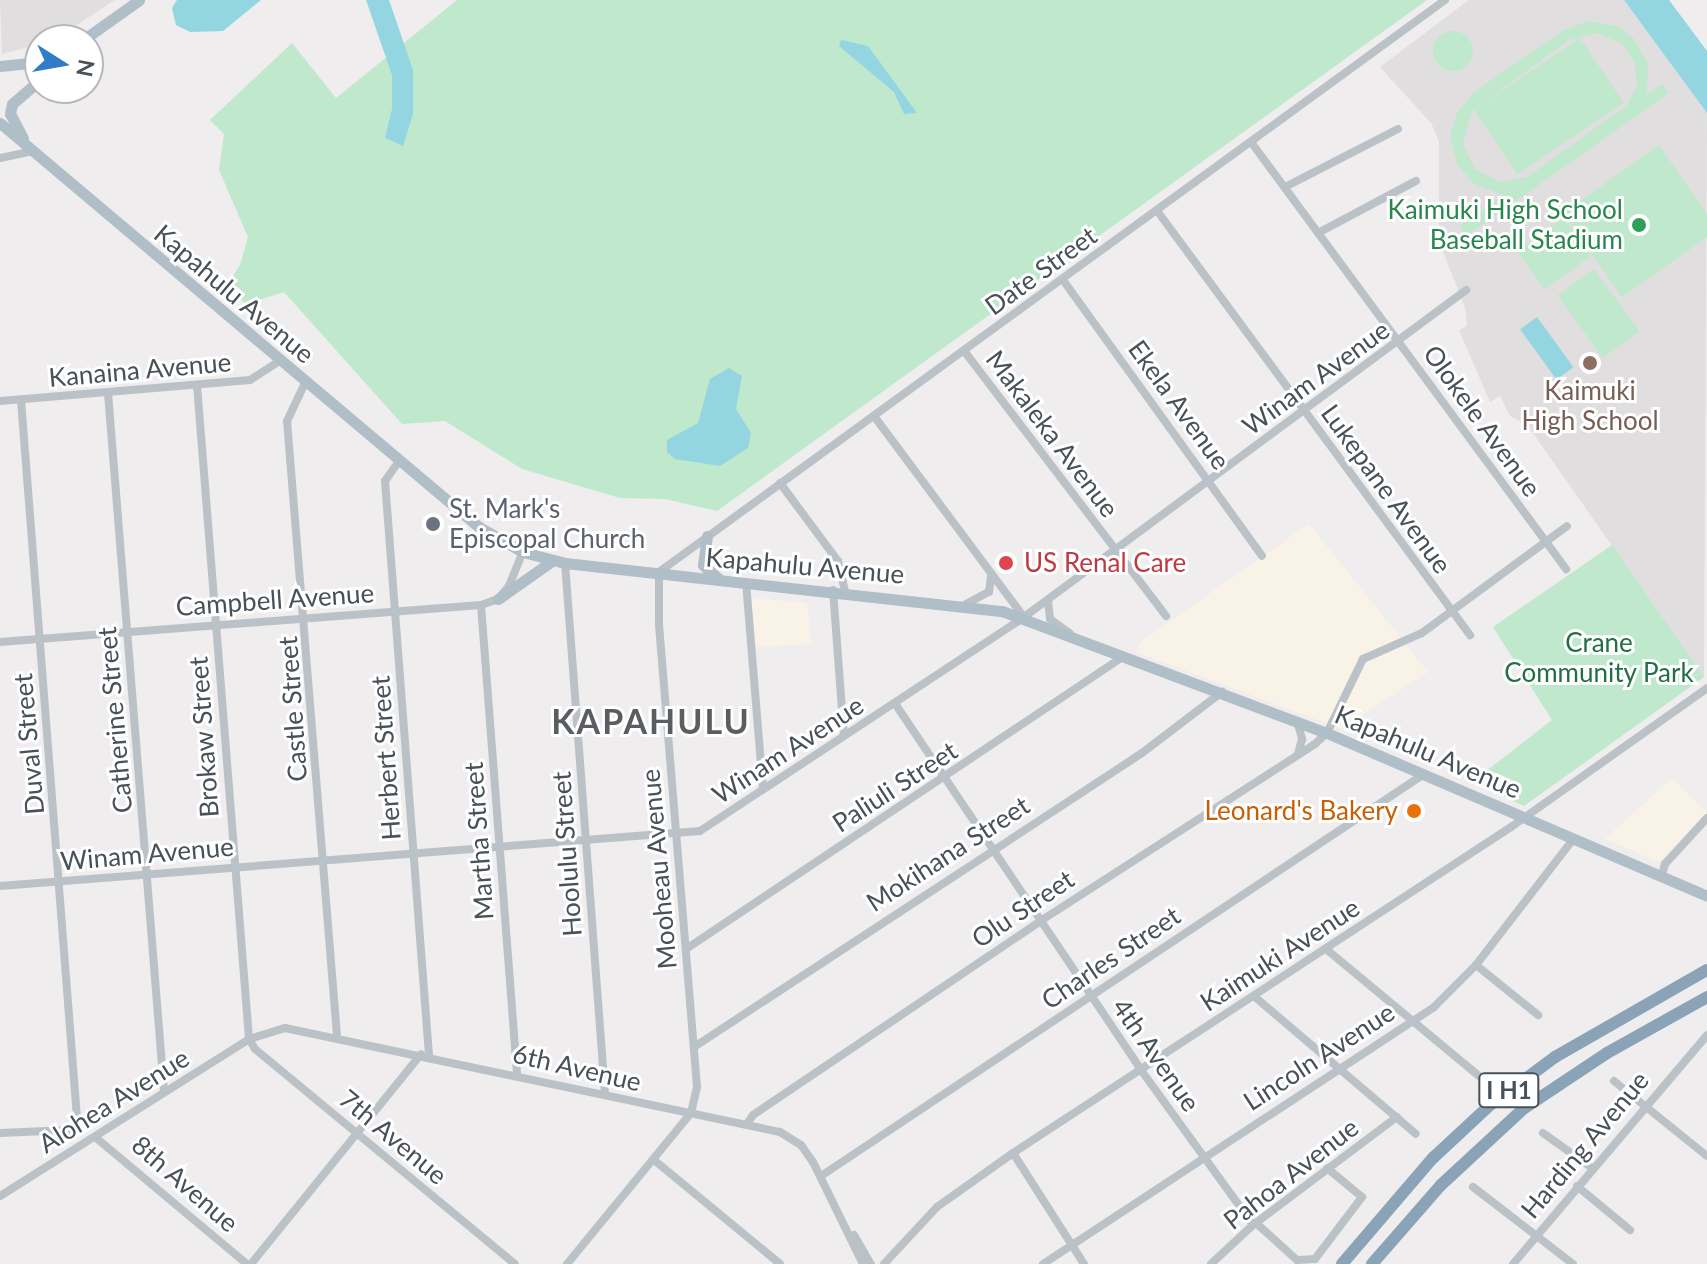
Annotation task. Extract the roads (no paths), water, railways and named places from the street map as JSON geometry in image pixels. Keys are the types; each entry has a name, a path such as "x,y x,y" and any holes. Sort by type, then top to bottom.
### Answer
{"highway":[{"name":"I H1","path":"1340,1264 1425,1166 1490,1105 1555,1057 1707,968"},
{"name":"I H1","path":"1374,1264 1399,1232 1523,1109 1673,1015 1707,1000"}],"main road":[{"path":"104,25 139,0"},
{"path":"0,66 24,64"},
{"path":"24,94 12,104 10,114 30,147"},
{"name":"Kapahulu Avenue","path":"0,123 278,362 479,527 523,552 558,562 966,604 1024,617 1327,733 1707,893"},
{"path":"707,536 703,565 719,579"},
{"path":"498,599 558,562"}],"street":[{"name":"Date Street","path":"659,572 1158,212 1445,0"},
{"path":"1285,187 1398,129"},
{"name":"Olokele Avenue","path":"1251,142 1566,569"},
{"path":"0,158 30,147"},
{"path":"1318,233 1416,181"},
{"name":"Lukepane Avenue","path":"1158,212 1470,635"},
{"name":"Ekela Avenue","path":"1063,280 1262,556"},
{"name":"Winam Avenue","path":"0,886 499,845 676,836 700,831 763,787 896,705 1024,617 1466,290"},
{"name":"Makaleka Avenue","path":"965,352 1166,616"},
{"name":"Kanaina Avenue","path":"0,401 257,379 278,362"},
{"name":"Castle Street","path":"305,383 287,421 306,617 337,1036"},
{"name":"Brokaw Street","path":"197,385 249,1039"},
{"name":"Catherine Street","path":"108,393 164,1091"},
{"name":"Duval Street","path":"0,1133 69,1130 77,1118 62,881 21,400"},
{"path":"874,416 1024,617"},
{"name":"Herbert Street","path":"399,461 385,481 425,1055"},
{"path":"780,483 838,561 844,736"},
{"path":"1327,733 1363,659 1400,647 1567,526"},
{"path":"498,599 523,552"},
{"name":"Hoolulu Street","path":"558,562 586,841 605,1094"},
{"name":"Mooheau Avenue","path":"659,572 659,624 697,1087 691,1113"},
{"path":"966,604 989,592 991,576"},
{"path":"746,582 763,787"},
{"name":"Campbell Avenue","path":"0,642 481,605 498,599"},
{"path":"1048,600 1050,619 1072,635"},
{"name":"Martha Street","path":"481,605 517,1075"},
{"name":"Paliuli Street","path":"686,949 1125,655"},
{"name":"Kaimuki Avenue","path":"884,1264 937,1207 1013,1153 1525,817 1707,688"},
{"name":"Mokihana Street","path":"694,1047 992,848 1142,753 1223,692"},
{"name":"4th Avenue","path":"896,705 1203,1158 1254,1224 1297,1260 1308,1263 1318,1257 1362,1197 1327,1168"},
{"path":"1297,721 1302,739 1297,755"},
{"name":"Olu Street","path":"747,1124 753,1115 1042,920 1327,733"},
{"name":"Charles Street","path":"821,1176 1424,774"},
{"path":"1662,875 1665,864 1707,818"},
{"name":"Lincoln Avenue","path":"1043,1264 1434,1007 1476,965 1574,838"},
{"path":"1326,949 1479,1076"},
{"path":"1476,965 1538,1015"},
{"path":"1255,997 1342,1067 1416,1134"},
{"name":"Harding Avenue","path":"1689,1052 1707,1025"},
{"name":"6th Avenue","path":"249,1039 285,1028 337,1036 747,1124 794,1139 821,1176 863,1264"},
{"name":"Harding Avenue","path":"1513,1264 1689,1052 1707,1035"},
{"name":"Alohea Avenue","path":"0,1196 249,1039"},
{"name":"7th Avenue","path":"249,1039 358,1135 515,1264"},
{"path":"249,1264 425,1055"},
{"path":"1614,1081 1707,1156"},
{"path":"567,1264 691,1113"},
{"name":"Pahoa Avenue","path":"1211,1264 1254,1224 1397,1117"},
{"path":"1543,1133 1592,1168"},
{"name":"8th Avenue","path":"95,1137 249,1264"},
{"path":"1013,1153 1084,1264"},
{"path":"654,1160 780,1264"},
{"path":"1577,1186 1630,1230"},
{"path":"1473,1187 1573,1264"},
{"name":"6th Avenue","path":"848,1228 868,1252 871,1264"},
{"path":"868,1252 892,1254"}],"water":[{"path":"177,0 261,0 223,31 190,32 176,25 172,8"},
{"path":"366,0 389,0 413,70 413,114 403,146 385,138 392,109 392,75"},
{"path":"1624,0 1669,0 1707,51 1707,113"},
{"path":"841,40 868,46 917,113 904,114 894,92 839,46"},
{"path":"1537,317 1573,367 1556,380 1520,329"},
{"path":"729,368 742,376 736,409 751,433 748,448 720,466 675,459 667,452 667,440 698,423 710,379"}],"place":[{"name":"Kaimuki High School Baseball Stadium","path":"1639,225"},
{"name":"Kaimuki High School","path":"1590,363"},
{"name":"St. Mark's Episcopal Church","path":"433,524"},
{"name":"US Renal Care","path":"1006,563"},
{"name":"Leonard's Bakery","path":"1414,811"}],"district":[{"name":"KAPAHULU","path":"651,721"}],"park label":[{"name":"Crane Community Park","path":"1599,658"}]}
